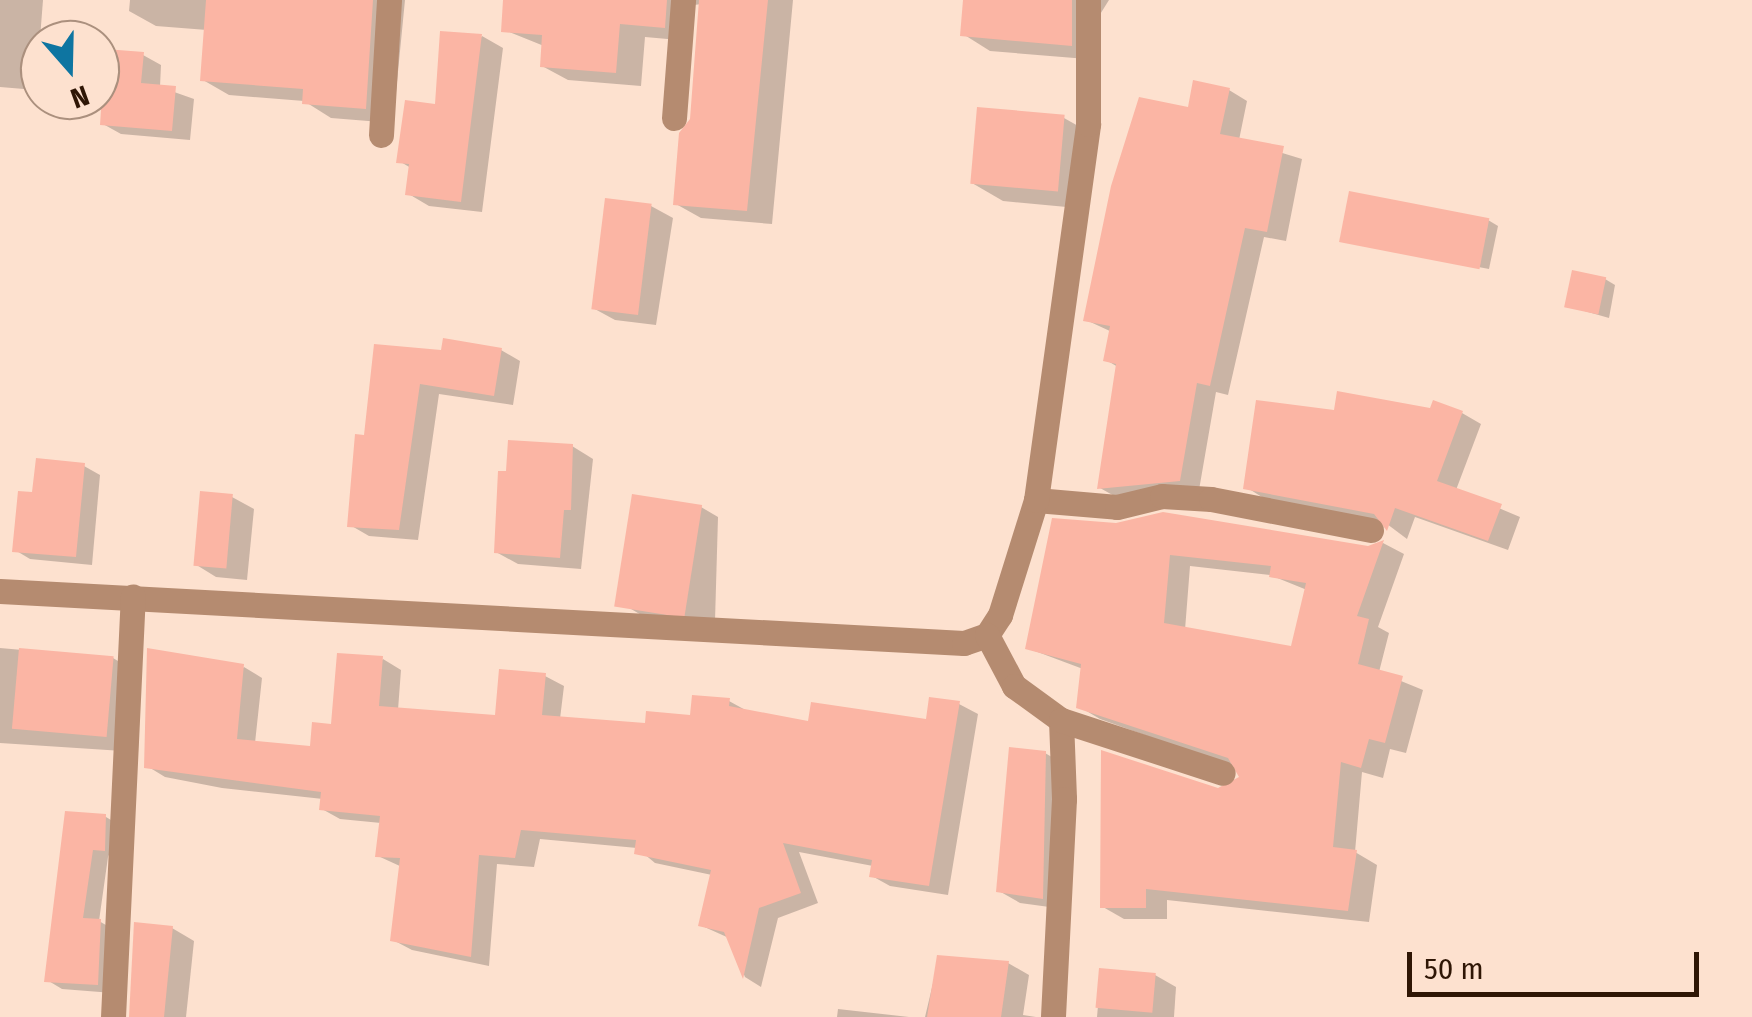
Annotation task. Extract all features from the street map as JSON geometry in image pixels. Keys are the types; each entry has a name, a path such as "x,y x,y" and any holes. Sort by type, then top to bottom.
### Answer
{"street":[{"path":"381,134 390,0"},
{"path":"674,118 682,0"},
{"path":"0,591 133,596 461,620 945,642 987,635 1000,614 1036,500 1088,124 1088,0"},
{"path":"1036,500 1117,506 1162,496 1210,498 1371,530"},
{"path":"113,1017 133,596"},
{"path":"987,635 1014,686 1061,720 1224,773"},
{"path":"1053,1017 1064,799 1061,720"}],"building":[{"path":"206,0 373,0 366,109 302,104 303,89 200,81"},
{"path":"503,0 667,0 665,28 620,24 616,73 540,67 542,35 501,32"},
{"path":"699,0 768,0 747,211 673,205 679,133 690,119"},
{"path":"963,0 1072,0 1072,46 960,36"},
{"path":"440,31 482,34 461,202 405,195 409,164 396,163 405,100 435,104"},
{"path":"120,50 144,52 141,83 176,86 172,131 100,125 100,120 120,120"},
{"path":"1193,80 1230,88 1220,134 1284,146 1267,232 1245,228 1210,386 1197,383 1180,481 1097,489 1116,364 1103,361 1110,326 1083,321 1111,186 1139,97 1188,107"},
{"path":"977,107 1065,115 1058,191 970,184"},
{"path":"1349,191 1489,218 1479,269 1339,242"},
{"path":"605,198 652,204 638,315 591,309"},
{"path":"1572,270 1606,277 1598,314 1564,307"},
{"path":"443,338 502,348 494,396 420,384 399,530 347,527 355,434 364,435 374,344 441,350"},
{"path":"1337,391 1430,408 1433,400 1463,411 1437,481 1502,504 1488,541 1395,508 1387,531 1374,514 1243,489 1256,400 1334,410"},
{"path":"508,440 573,444 571,510 564,510 560,558 494,553 498,471 506,471"},
{"path":"36,458 85,463 76,557 12,552 18,491 32,492"},
{"path":"200,491 233,494 226,569 193,566"},
{"path":"632,494 702,505 684,618 614,607"},
{"path":"1163,512 1368,546 1384,540 1357,616 1369,619 1358,664 1403,676 1385,743 1369,739 1361,768 1341,762 1333,847 1357,850 1348,911 1146,889 1146,908 1100,908 1101,750 1218,788 1239,777 1228,758 1076,708 1081,664 1025,649 1052,518 1116,523","holes":["1170,555 1271,566 1269,577 1306,583 1291,646 1164,623"]},
{"path":"19,648 114,656 107,737 12,729"},
{"path":"147,648 244,664 237,739 310,746 312,722 331,724 337,653 383,656 379,706 469,713 495,715 499,669 546,673 542,715 645,723 646,711 690,715 692,695 730,698 729,706 808,721 811,702 926,719 929,697 960,701 929,886 869,877 872,860 783,843 801,893 759,908 743,979 724,932 698,926 711,870 634,854 636,840 521,830 515,858 479,855 471,957 390,941 400,858 375,857 380,816 319,810 321,792 144,768"},
{"path":"1009,747 1046,751 1043,899 996,892"},
{"path":"65,811 106,814 105,851 93,850 83,918 101,919 98,985 44,982"},
{"path":"134,922 173,926 164,1017 129,1017"},
{"path":"937,955 1009,961 1001,1017 927,1017"},
{"path":"1099,968 1156,973 1152,1013 1096,1008"}]}
